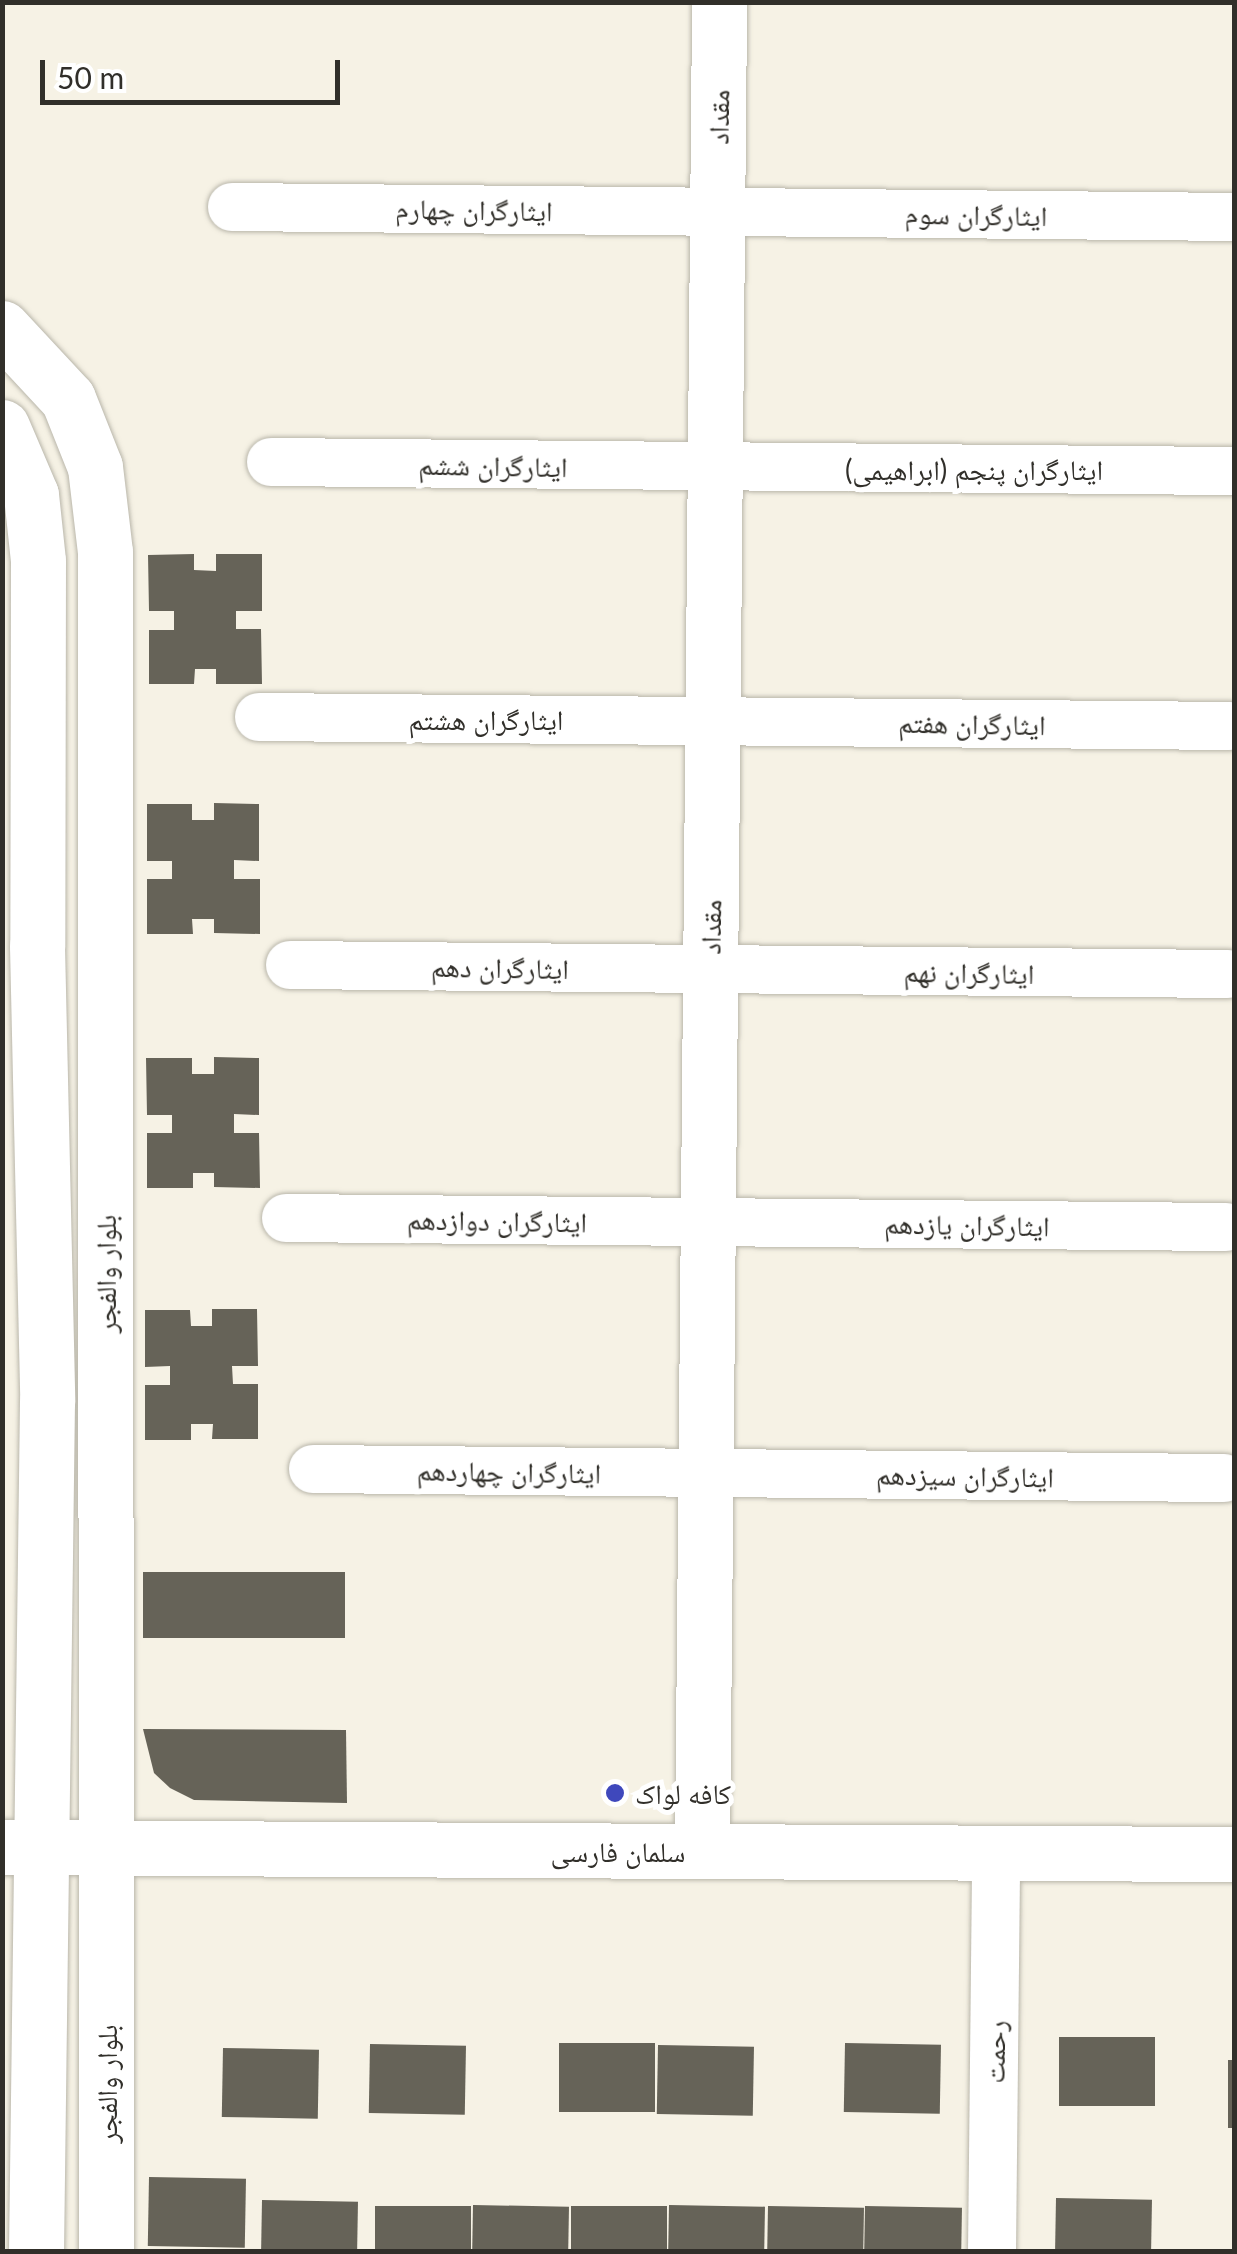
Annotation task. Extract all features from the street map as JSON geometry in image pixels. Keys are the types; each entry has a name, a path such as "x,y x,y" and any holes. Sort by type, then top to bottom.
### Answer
{"main road":[{"name":"مقداد","path":"702,1850 719,2"},
{"name":"بلوار والفجر","path":"2,328 68,399 94,466 106,552 106,2252"},
{"path":"2,427 31,494 38,561 20,946 47,1401 20,1847 36,2252"},
{"name":"سلمان فارسی","path":"20,1847 105,1851 1234,1854"}],"street":[{"name":"ایثارگران چهارم","path":"232,207 717,212"},
{"name":"ایثارگران سوم","path":"717,212 1234,216"},
{"name":"ایثارگران ششم","path":"271,462 715,467"},
{"name":"ایثارگران پنجم (ابراهیمی)","path":"715,467 1233,471"},
{"name":"ایثارگران هشتم","path":"259,717 713,721"},
{"name":"ایثارگران هفتم","path":"713,721 1230,726"},
{"name":"ایثارگران دهم","path":"290,965 710,969"},
{"name":"ایثارگران نهم","path":"710,969 1228,974"},
{"name":"ایثارگران دوازدهم","path":"286,1218 708,1222"},
{"name":"ایثارگران یازدهم","path":"708,1222 1226,1227"},
{"name":"ایثارگران چهاردهم","path":"313,1469 706,1472"},
{"name":"ایثارگران سیزدهم","path":"706,1472 1224,1478"},
{"name":"رحمت","path":"992,2252 996,1852"}],"building":[{"path":"194,554 194,570 216,571 216,554 262,554 262,611 236,611 236,629 261,629 262,684 216,684 216,669 195,669 194,684 149,684 149,630 174,630 174,611 149,611 148,555"},
{"path":"214,803 259,804 259,861 234,860 234,879 260,879 260,934 214,933 214,919 192,919 193,934 147,934 147,879 172,879 172,861 147,861 147,804 192,804 192,820 214,820"},
{"path":"214,1057 259,1058 259,1115 234,1114 234,1133 259,1133 260,1188 214,1187 214,1173 193,1173 193,1188 147,1188 147,1133 172,1133 172,1115 147,1115 146,1058 192,1058 192,1074 214,1074"},
{"path":"212,1309 257,1309 258,1366 232,1366 233,1384 258,1384 258,1439 212,1439 213,1424 191,1424 191,1440 145,1440 145,1385 170,1385 170,1366 145,1367 145,1310 190,1310 191,1326 212,1326"},
{"path":"143,1572 345,1572 345,1638 143,1638"},
{"path":"143,1729 346,1730 347,1803 194,1800 170,1788 154,1773"},
{"path":"1059,2037 1155,2037 1155,2106 1059,2106"},
{"path":"559,2043 655,2043 655,2112 559,2112"},
{"path":"845,2043 941,2045 940,2114 844,2112"},
{"path":"370,2044 466,2046 465,2115 369,2113"},
{"path":"658,2045 754,2047 753,2116 657,2114"},
{"path":"223,2048 319,2050 318,2119 222,2117"},
{"path":"1228,2060 1234,2060 1234,2128 1228,2128"},
{"path":"149,2177 246,2179 245,2248 148,2246"},
{"path":"1056,2198 1152,2200 1151,2252 1055,2252"},
{"path":"262,2200 358,2202 357,2252 261,2252"},
{"path":"473,2205 569,2207 568,2252 472,2252"},
{"path":"669,2205 765,2207 764,2252 668,2252"},
{"path":"375,2206 471,2206 471,2252 375,2252"},
{"path":"571,2206 667,2206 667,2252 571,2252"},
{"path":"768,2206 864,2208 863,2252 767,2252"},
{"path":"865,2206 962,2208 961,2252 864,2252"}],"place":[{"name":"کافه لواک","path":"615,1793"}]}
